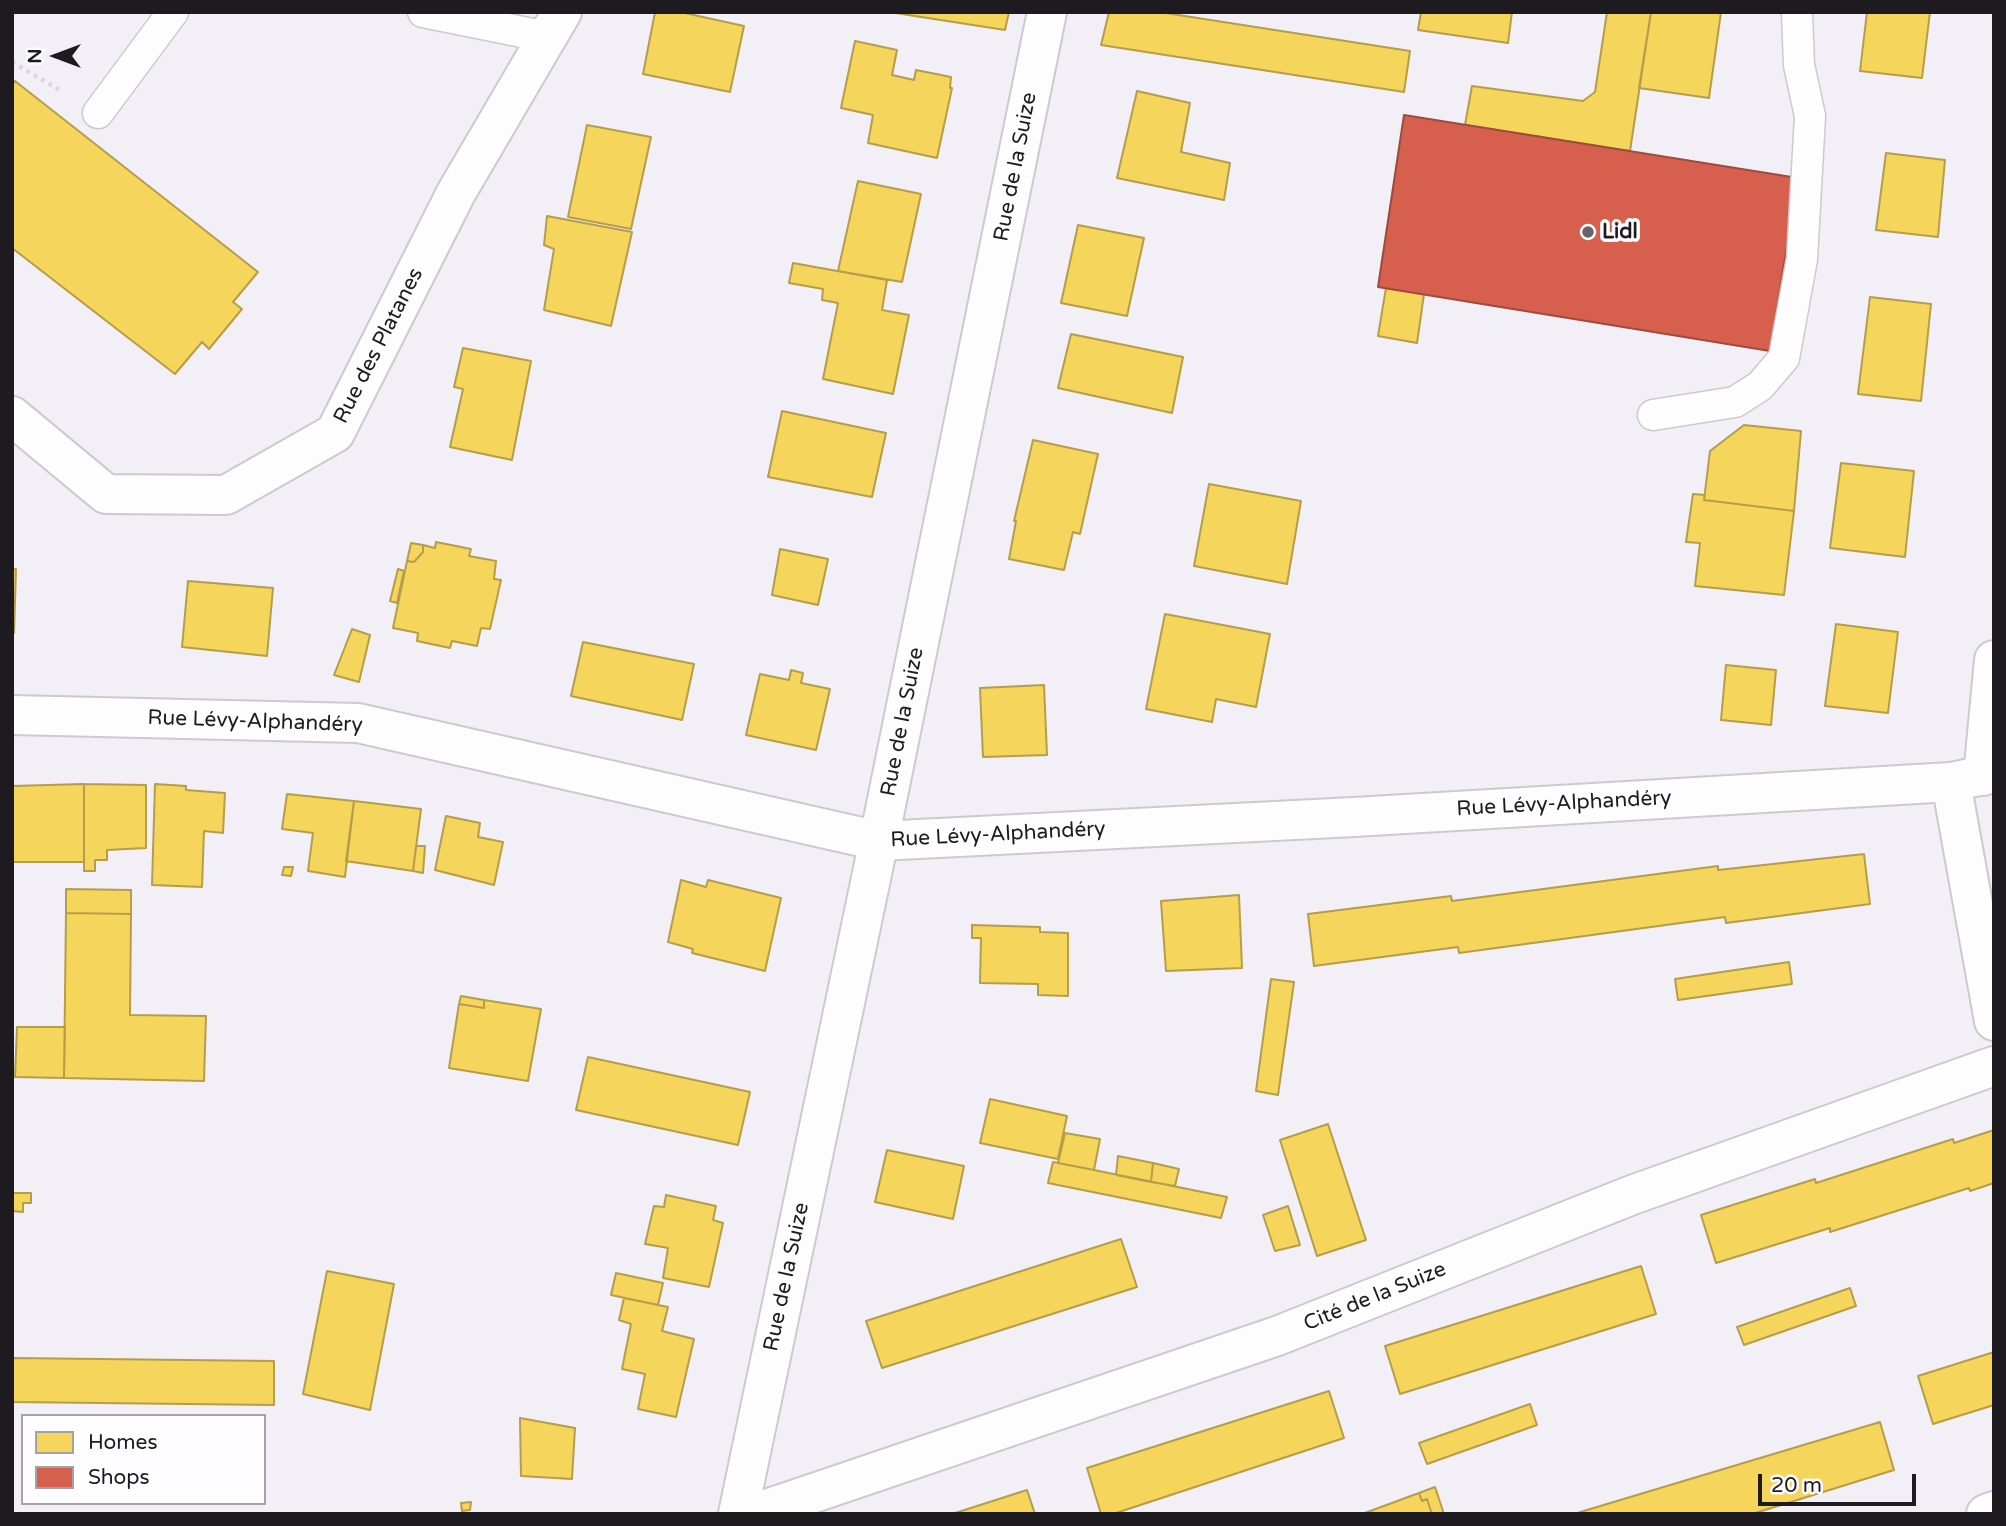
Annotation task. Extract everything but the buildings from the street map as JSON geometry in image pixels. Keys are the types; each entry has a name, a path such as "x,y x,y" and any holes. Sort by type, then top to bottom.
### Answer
{"street":[{"name":"Rue de la Suize","path":"738,1514 879,841 1047,12"},
{"name":"Rue des Platanes","path":"12,416 106,494 226,495 335,433 456,193 554,25"},
{"path":"1994,660 1976,777 1994,1021"},
{"name":"Rue Lévy-Alphandéry","path":"12,715 358,723 879,841 1326,818 1976,777"},
{"name":"Cité de la Suize","path":"752,1514 1277,1336 1632,1195 1994,1066"},
{"path":"1986,1514 1994,1511"}],"lane":[{"path":"98,113 173,12"},
{"path":"423,12 554,25"},
{"path":"1653,415 1735,402 1760,386 1784,358 1802,259 1810,116 1799,65 1797,12"}],"path":[{"path":"12,62 98,113"}],"place":[{"name":"Lidl","path":"1588,232"}]}
